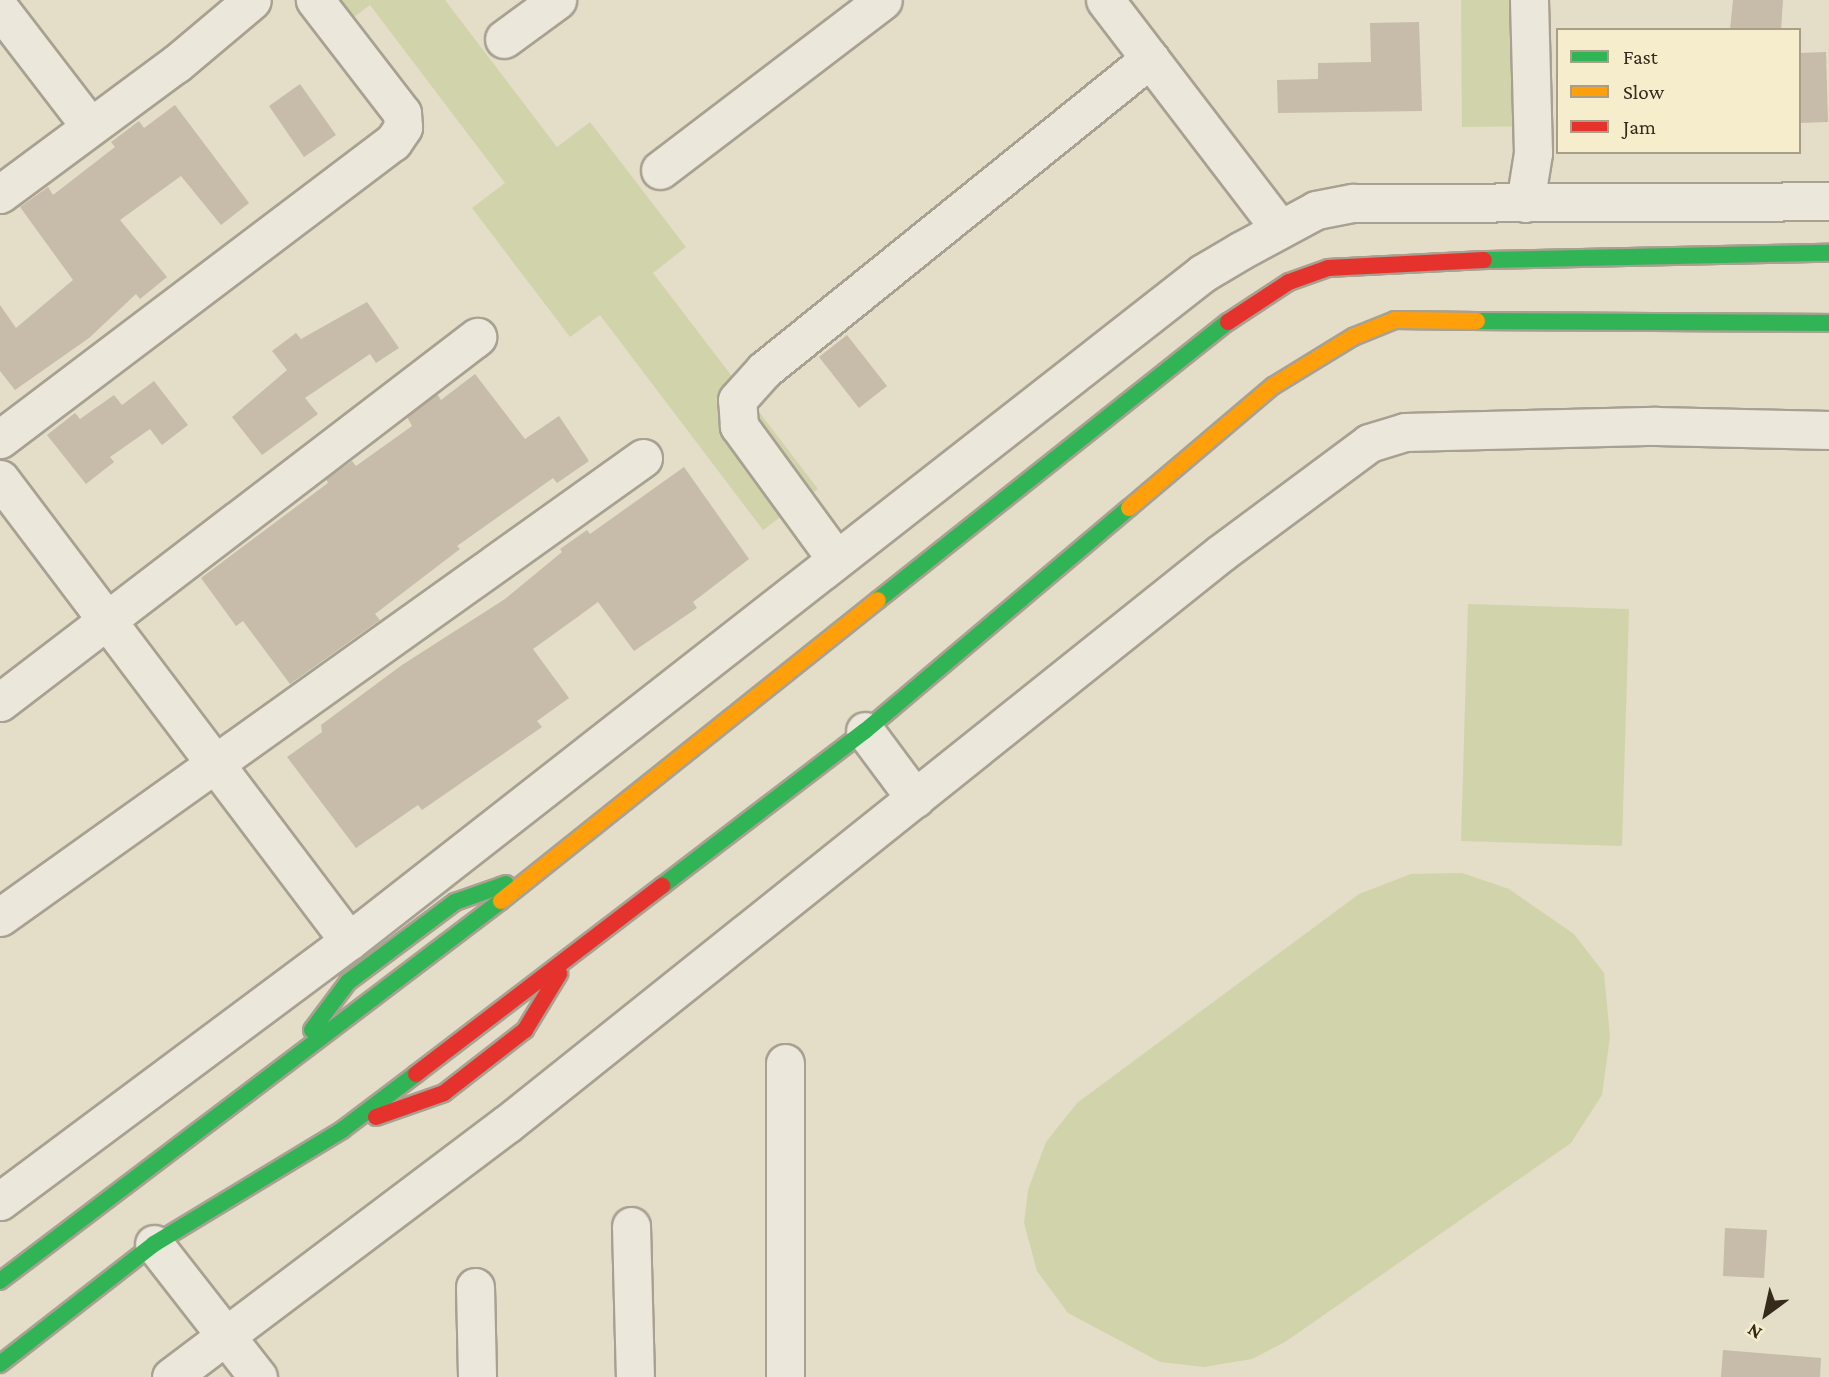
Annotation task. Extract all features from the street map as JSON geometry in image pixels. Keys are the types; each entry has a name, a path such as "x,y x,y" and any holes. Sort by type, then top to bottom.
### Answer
{"street":[{"path":"0,194 89,125 176,64 252,0"},
{"path":"0,439 393,142 403,127 402,113 315,0"},
{"path":"505,39 556,0"},
{"path":"660,170 883,0"},
{"path":"1105,0 1280,229"},
{"path":"1525,203 1533,153 1529,0"},
{"path":"0,9 89,125"},
{"path":"836,559 739,426 737,400 764,370 1150,58"},
{"path":"0,1201 349,941 1203,273 1280,229 1316,210 1353,203 1829,201"},
{"path":"0,1281 537,873 1210,334 1289,282 1328,268 1392,262 1829,253"},
{"path":"0,1364 154,1244 342,1130 864,731 1273,386 1353,337 1395,320 1829,323"},
{"path":"0,702 477,337"},
{"path":"171,1377 507,1124 1221,553 1368,443 1405,432 1656,426 1829,430"},
{"path":"0,918 218,766 643,458"},
{"path":"0,479 104,622 218,766 349,941"},
{"path":"864,731 915,798"},
{"path":"281,1070 348,982 455,902 537,873"},
{"path":"342,1130 444,1093 525,1030 571,954"},
{"path":"785,1063 785,1377"},
{"path":"631,1226 635,1377"},
{"path":"154,1244 258,1377"},
{"path":"475,1287 477,1377"}],"green space":[{"path":"322,0 445,0 557,147 590,122 686,247 653,273 818,489 763,530 600,315 570,337 472,208 505,183 370,5 342,26"},
{"path":"1461,0 1541,0 1542,126 1462,127"},
{"path":"1468,604 1629,609 1622,846 1461,841"},
{"path":"1462,873 1509,889 1574,934 1604,973 1610,1037 1602,1095 1571,1143 1285,1342 1252,1359 1204,1367 1160,1362 1068,1313 1037,1271 1024,1223 1028,1190 1046,1142 1077,1103 1359,894 1411,874"}],"building":[{"path":"1733,0 1783,0 1781,28 1730,28"},
{"path":"1419,22 1422,111 1278,113 1277,80 1318,79 1318,63 1371,62 1370,23"},
{"path":"1826,52 1828,122 1801,123 1801,53"},
{"path":"300,84 336,135 304,157 269,106"},
{"path":"175,105 249,203 221,225 181,176 120,220 167,277 140,299 136,294 89,338 15,390 0,371 0,305 16,328 73,280 20,207 48,187 53,195 115,147 111,142 139,121 144,128"},
{"path":"367,302 399,348 376,363 370,354 305,398 318,414 262,455 232,417 287,370 272,351 296,333 301,339"},
{"path":"847,335 887,386 859,408 819,357"},
{"path":"475,374 525,439 559,416 589,461 557,483 553,478 457,546 460,549 375,614 380,620 290,684 243,621 236,626 201,578 328,483 326,479 352,461 356,466 412,426 407,417 437,394 441,400"},
{"path":"154,381 188,425 162,445 150,429 110,457 114,462 86,484 47,435 75,413 80,419 114,395 122,405"},
{"path":"684,467 749,559 693,602 697,608 634,651 598,602 533,649 569,698 537,721 542,727 422,810 418,805 356,848 287,757 322,732 321,725 402,665 505,599 562,552 560,549 587,530 590,534"},
{"path":"1725,1228 1767,1230 1764,1278 1723,1276"},
{"path":"1723,1350 1821,1358 1820,1377 1721,1377"}],"traffic: fast":[{"path":"1484,260 1829,253"},
{"path":"1477,321 1829,323"},
{"path":"878,600 1228,322"},
{"path":"662,886 865,731 1129,508"},
{"path":"312,1030 348,982 455,902 506,884"},
{"path":"0,1281 501,901"},
{"path":"0,1364 154,1244 342,1130 416,1074"}],"traffic: slow":[{"path":"1129,508 1273,386 1353,337 1395,320 1477,321"},
{"path":"501,901 878,600"}],"traffic: jam":[{"path":"1228,322 1289,282 1328,268 1484,260"},
{"path":"416,1074 662,886"},
{"path":"376,1117 444,1093 525,1030 559,974"}]}
